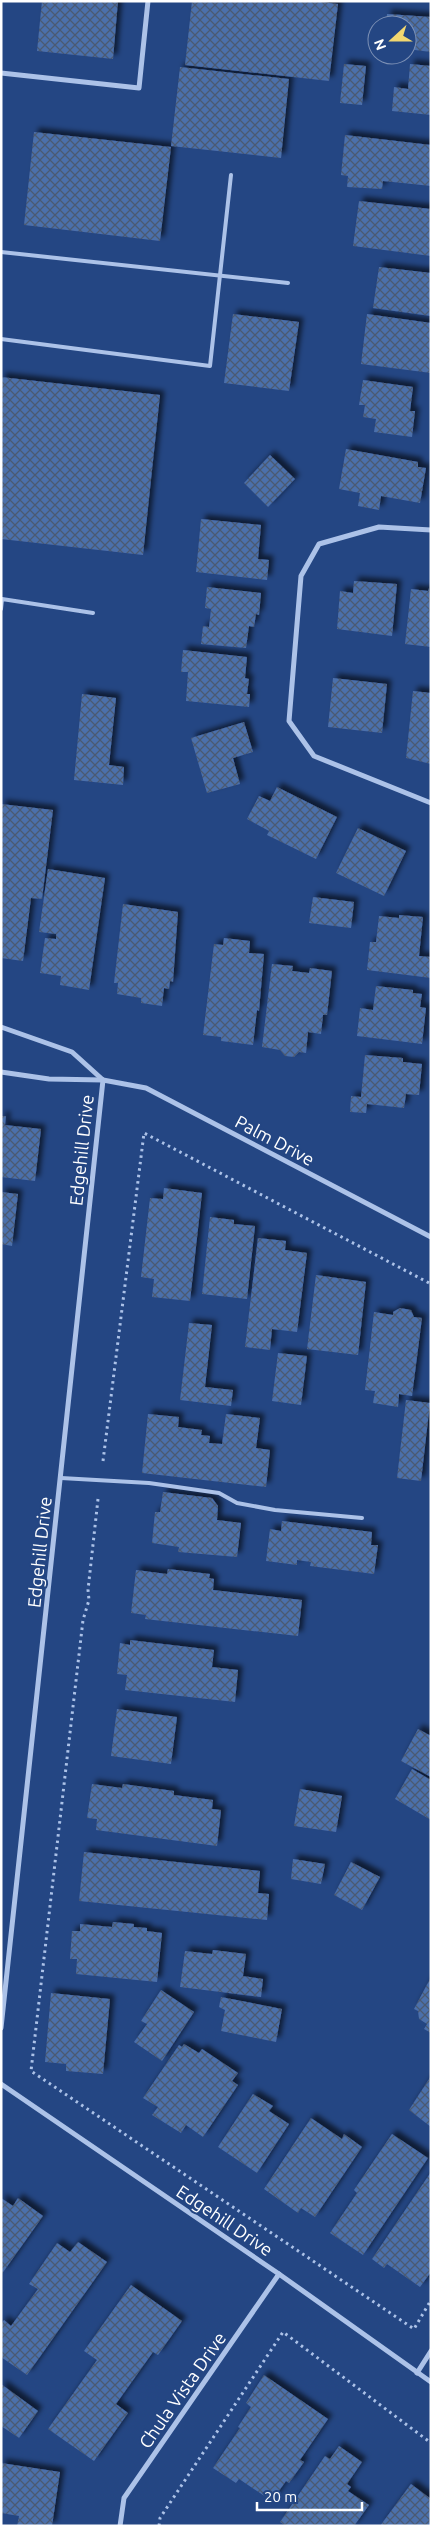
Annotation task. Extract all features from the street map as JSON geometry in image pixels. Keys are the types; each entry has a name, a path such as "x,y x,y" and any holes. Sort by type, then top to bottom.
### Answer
{"street":[{"path":"1,73 139,88 148,1"},
{"path":"431,530 379,527 319,544 301,576 289,721 314,756 431,803"},
{"path":"1,1027 72,1052 103,1080"},
{"name":"Palm Drive","path":"1,1072 48,1080 103,1080 146,1088 431,1237"},
{"name":"Edgehill Drive","path":"1,2028 103,1080"},
{"name":"Edgehill Drive","path":"1,2084 280,2274 431,2382"},
{"name":"Chula Vista Drive","path":"120,2526 124,2498 280,2274"},
{"path":"417,2373 431,2351"}],"lane":[{"path":"1,340 210,366 231,175"},
{"path":"1,252 220,274 288,283"},
{"path":"1,609 2,599 93,613"},
{"path":"60,1478 149,1482 219,1493 237,1503 275,1510 362,1518"}],"path":[{"path":"431,1284 144,1133 101,1479 88,1590 89,1600 82,1620 31,2071 414,2329 431,2300"},
{"path":"159,2526 160,2518 282,2332 431,2443"}],"building":[{"path":"42,1 118,1 113,59 37,51"},
{"path":"192,1 311,1 338,4 329,81 185,65"},
{"path":"417,16 431,17 431,52 417,50"},
{"path":"344,64 366,66 362,105 340,103"},
{"path":"410,65 431,66 431,115 392,111 394,87 408,89"},
{"path":"180,67 289,79 281,158 171,146"},
{"path":"34,132 171,147 160,241 24,225"},
{"path":"345,135 431,145 431,186 383,181 382,189 347,187 348,176 341,175"},
{"path":"359,201 431,209 431,256 353,246"},
{"path":"379,267 431,273 431,316 373,308"},
{"path":"233,314 299,322 289,391 224,383"},
{"path":"367,314 431,323 431,373 361,364"},
{"path":"1,377 160,395 143,555 1,539"},
{"path":"363,380 413,387 410,411 415,411 412,437 374,432 376,419 363,417 365,405 359,405"},
{"path":"346,449 418,462 418,467 426,468 420,503 381,496 379,510 358,506 360,493 339,489"},
{"path":"270,455 295,479 268,507 244,483"},
{"path":"201,519 261,525 258,559 269,560 267,580 196,572"},
{"path":"354,581 397,584 392,636 337,629 340,591 353,593"},
{"path":"207,587 261,593 259,615 256,614 254,627 249,626 246,648 201,644 203,626 209,627 211,609 205,608"},
{"path":"429,588 431,647 405,644 411,589 428,591"},
{"path":"183,650 247,657 245,678 249,679 247,694 250,694 249,707 186,701 188,672 181,672"},
{"path":"333,678 387,684 382,733 328,727"},
{"path":"413,691 431,693 431,764 406,758"},
{"path":"82,694 116,698 109,765 124,767 123,785 74,780"},
{"path":"244,722 253,752 233,758 240,784 207,793 191,738"},
{"path":"277,787 337,817 316,859 267,835 269,831 247,819 259,796 270,801"},
{"path":"1,804 53,810 42,899 31,898 23,961 1,958"},
{"path":"358,828 406,851 384,896 336,873"},
{"path":"48,869 105,878 89,990 60,985 61,976 40,973 45,938 56,939 56,934 39,932"},
{"path":"313,897 354,902 351,928 309,923"},
{"path":"123,904 178,912 173,982 170,981 169,989 164,988 162,1006 141,1003 141,998 117,994 118,983 114,983"},
{"path":"399,915 423,917 419,956 431,957 431,978 367,970 370,942 376,942 379,916 399,918"},
{"path":"224,938 250,941 249,953 264,954 259,1011 257,1010 253,1045 221,1041 221,1037 203,1035 214,944 223,945"},
{"path":"272,964 293,966 292,971 309,973 310,968 332,971 327,1015 323,1015 321,1034 308,1032 306,1053 299,1052 294,1057 285,1056 280,1050 262,1047"},
{"path":"376,986 413,990 413,993 422,994 420,1007 426,1008 422,1044 357,1036 360,1008 373,1010"},
{"path":"365,1055 403,1058 403,1062 422,1064 419,1095 406,1094 404,1108 367,1104 366,1113 350,1112 351,1096 361,1097"},
{"path":"1,1116 6,1116 5,1125 41,1129 35,1181 1,1177"},
{"path":"164,1188 202,1193 190,1301 152,1297 154,1279 141,1277 150,1198 163,1199"},
{"path":"1,1192 18,1194 12,1246 1,1244"},
{"path":"210,1217 234,1220 234,1224 255,1226 247,1299 202,1294"},
{"path":"258,1238 286,1241 285,1250 307,1253 297,1332 272,1329 270,1350 245,1347"},
{"path":"316,1275 366,1282 358,1355 307,1349"},
{"path":"400,1308 411,1310 414,1317 422,1318 412,1396 399,1394 398,1407 373,1403 375,1391 365,1390 374,1312 393,1315 393,1312"},
{"path":"189,1323 212,1325 205,1387 233,1390 231,1406 180,1400"},
{"path":"278,1353 307,1356 301,1405 272,1401"},
{"path":"406,1400 430,1403 421,1481 397,1478"},
{"path":"148,1414 179,1417 178,1427 202,1430 201,1435 210,1436 209,1443 222,1444 226,1414 260,1418 256,1448 270,1450 266,1487 142,1473"},
{"path":"163,1492 212,1498 218,1506 217,1520 241,1523 237,1557 178,1552 179,1547 152,1543 155,1512 160,1512"},
{"path":"282,1521 372,1532 371,1545 378,1545 374,1574 310,1566 311,1562 297,1560 297,1565 266,1561 270,1529 281,1531"},
{"path":"168,1569 210,1574 209,1578 214,1579 213,1590 302,1600 298,1636 145,1619 146,1615 131,1613 136,1570 167,1574"},
{"path":"130,1640 214,1650 212,1667 238,1670 235,1702 125,1690 127,1675 117,1674 120,1643 130,1645"},
{"path":"117,1709 177,1717 171,1764 111,1756"},
{"path":"418,1729 431,1736 431,1777 401,1761"},
{"path":"412,1769 431,1780 431,1820 395,1799"},
{"path":"92,1784 122,1788 123,1784 174,1791 174,1795 213,1800 212,1809 221,1810 217,1846 96,1830 97,1819 87,1818"},
{"path":"300,1789 342,1796 336,1832 294,1826"},
{"path":"84,1852 260,1871 258,1893 269,1894 267,1920 79,1901"},
{"path":"293,1859 325,1864 321,1884 291,1879"},
{"path":"351,1862 380,1877 362,1910 334,1895"},
{"path":"113,1922 134,1924 134,1927 147,1928 147,1931 162,1933 157,1982 76,1974 77,1959 70,1959 72,1931 80,1931 80,1924 112,1927"},
{"path":"213,1950 246,1954 243,1976 263,1979 261,1997 180,1987 185,1951 212,1954"},
{"path":"431,1977 431,2033 424,2029 427,2024 419,2019 418,2011 414,2009"},
{"path":"161,1990 194,2012 162,2061 134,2042 147,2024 141,2021"},
{"path":"51,1993 110,1999 103,2074 66,2071 66,2064 45,2062"},
{"path":"221,1997 282,2009 276,2042 221,2031 225,2010 219,2007"},
{"path":"184,2044 199,2053 202,2049 238,2073 232,2081 238,2085 203,2137 186,2125 181,2133 152,2115 158,2107 143,2098 179,2045 182,2047"},
{"path":"431,2076 431,2127 409,2110"},
{"path":"253,2094 273,2106 269,2111 289,2124 257,2173 218,2147"},
{"path":"311,2118 342,2139 344,2134 362,2147 315,2217 301,2208 298,2213 264,2189"},
{"path":"392,2134 428,2158 363,2255 330,2233 357,2193 354,2190"},
{"path":"431,2172 431,2272 420,2287 387,2264 384,2268 372,2259"},
{"path":"1,2198 13,2206 18,2198 43,2216 1,2275"},
{"path":"78,2242 107,2262 27,2375 1,2357 1,2324 4,2320 11,2326 38,2289 29,2284 57,2243 70,2252"},
{"path":"131,2285 182,2321 158,2355 153,2352 116,2404 128,2413 94,2461 48,2429 97,2360 84,2351"},
{"path":"264,2375 328,2419 300,2460 304,2462 289,2483 286,2481 272,2501 239,2479 236,2483 213,2468 240,2428 238,2427 251,2407 246,2403"},
{"path":"1,2384 38,2411 19,2438 1,2426"},
{"path":"339,2446 362,2462 347,2484 351,2487 348,2491 369,2505 354,2526 286,2526 280,2522 325,2456 330,2459"},
{"path":"1,2463 60,2472 52,2526 17,2526 19,2516 1,2513"},
{"path":"411,2484 431,2499 431,2526 380,2526"}]}
